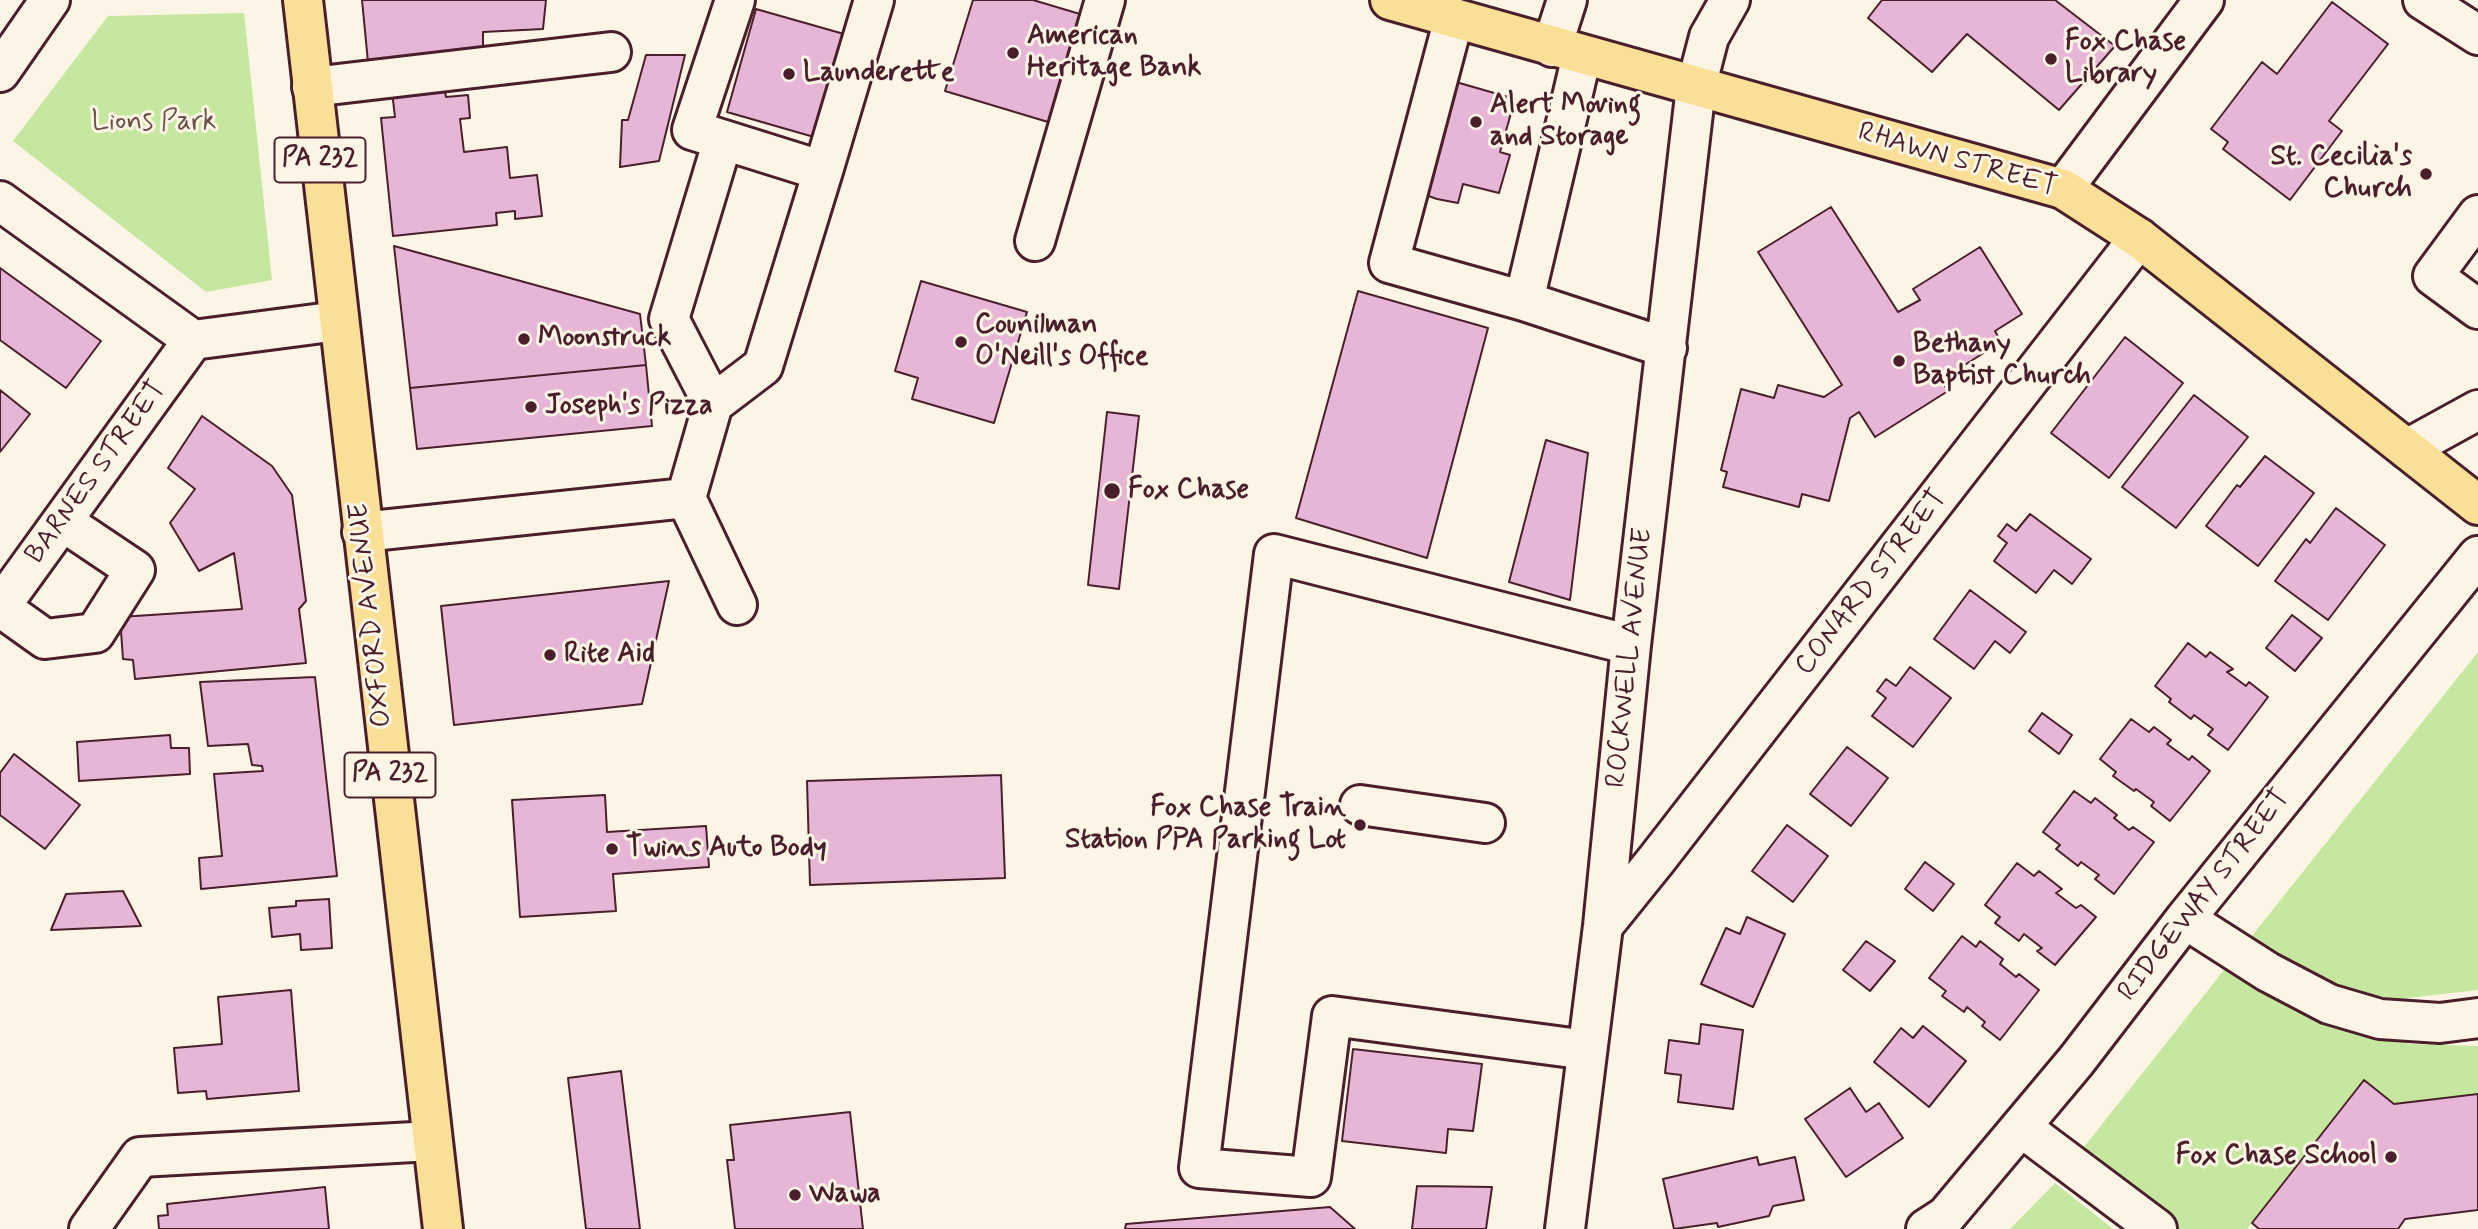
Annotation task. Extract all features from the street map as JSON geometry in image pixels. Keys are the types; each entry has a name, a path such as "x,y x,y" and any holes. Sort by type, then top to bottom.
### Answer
{"main road":[{"name":"OXFORD AVENUE","path":"303,0 443,1229"},
{"name":"RHAWN STREET","path":"1391,0 1445,11 1567,51 2063,189 2139,238 2478,505"}],"street":[{"path":"0,72 50,0"},
{"path":"735,0 692,130 823,171"},
{"path":"737,605 686,498 713,404 763,366 874,0"},
{"path":"1035,241 1105,0"},
{"path":"1524,301 1567,51 1567,0"},
{"name":"ROCKWELL AVENUE","path":"1565,1229 1603,926 1631,645 1696,87 1709,37 1730,0"},
{"path":"2063,189 2204,0"},
{"path":"2423,0 2474,25"},
{"path":"1445,11 1389,262 1524,301 1667,348"},
{"path":"312,87 611,52"},
{"path":"713,404 669,318 723,140"},
{"path":"0,201 193,340 338,321"},
{"path":"2478,215 2433,276 2478,309"},
{"name":"CONARD STREET","path":"1603,926 2139,238"},
{"name":"BARNES STREET","path":"4,592 62,521 193,340"},
{"path":"2407,449 2478,410"},
{"path":"362,532 686,498"},
{"path":"4,592 45,639 95,633 135,569 62,521"},
{"path":"1587,1050 1332,1016 1311,1177 1199,1168 1274,554 1631,645"},
{"name":"RIDGEWAY STREET","path":"1926,1229 1947,1216 2076,1061 2185,919 2478,556"},
{"path":"1360,805 1485,822"},
{"path":"2185,919 2268,972 2329,1004 2380,1019 2440,1023 2478,1018"},
{"path":"2021,1127 2157,1229"},
{"path":"89,1229 140,1157 432,1141"}],"green space":[{"name":"Lions Park","path":"244,13 272,280 206,292 13,141 108,16"},
{"path":"2478,652 2478,990 2382,1001 2346,990 2282,959 2251,937"},
{"path":"2228,965 2349,1028 2410,1044 2478,1046 2478,1094 2394,1104 2363,1081 2247,1229 2179,1229 2080,1152"},
{"path":"2055,1183 2113,1229 2010,1229"}],"building":[{"path":"362,0 546,0 543,29 483,32 483,52 368,62"},
{"name":"American Heritage Bank","path":"973,0 1033,0 1080,14 1048,122 945,91"},
{"name":"Fox Chase Library","path":"1882,0 2055,0 2115,46 2059,110 1967,34 1932,72 1868,18"},
{"path":"2332,2 2388,44 2329,121 2342,131 2290,200 2223,149 2228,142 2211,129 2262,62 2277,74"},
{"name":"Launderette","path":"756,9 851,36 821,139 727,112"},
{"path":"646,55 685,55 659,161 620,167 622,120 628,120"},
{"name":"Alert Moving and Storage","path":"1456,82 1515,99 1500,152 1510,155 1499,193 1463,184 1458,203 1423,194"},
{"path":"444,87 446,97 468,95 470,118 460,119 464,152 507,147 510,178 537,175 542,216 515,219 515,211 496,213 497,225 393,236 381,118 395,117 392,92"},
{"name":"Bethany Baptist Church","path":"1831,207 1898,312 1920,300 1913,289 1980,247 2022,314 1995,331 2001,342 1941,380 1948,391 1875,437 1859,412 1850,418 1829,501 1802,494 1799,507 1723,487 1727,472 1721,470 1741,389 1774,398 1778,385 1824,397 1842,385 1758,252"},
{"name":"Moonstruck","path":"394,246 640,314 646,365 410,388"},
{"path":"0,268 101,341 66,388 0,340"},
{"name":"Counilman O'Neill's Office","path":"921,281 1027,312 994,423 912,399 918,378 895,371"},
{"path":"1358,291 1488,328 1427,558 1296,518"},
{"path":"2125,337 2183,383 2109,478 2051,433"},
{"name":"Joseph's Pizza","path":"646,365 652,426 417,449 410,388"},
{"path":"0,390 30,414 0,452"},
{"path":"2194,395 2248,437 2176,528 2122,487"},
{"path":"1107,412 1139,416 1119,589 1088,585"},
{"path":"202,416 272,466 292,495 306,601 299,609 306,663 135,679 133,660 123,659 120,617 242,609 234,553 199,571 170,523 195,489 168,468"},
{"path":"1546,440 1588,453 1570,600 1509,582"},
{"path":"2265,456 2314,493 2258,566 2206,526 2237,485 2240,487"},
{"path":"2336,508 2385,545 2328,620 2275,581 2306,539 2310,543"},
{"path":"2030,514 2091,559 2072,584 2054,570 2036,593 1994,561 2007,543 1998,536 2007,524 2016,531"},
{"name":"Rite Aid","path":"669,581 642,704 454,725 441,606"},
{"path":"1970,590 2026,632 2010,653 1995,641 1974,669 1934,639"},
{"path":"2292,615 2322,638 2295,671 2266,648"},
{"path":"2188,643 2206,657 2210,652 2233,669 2227,672 2246,686 2249,682 2268,697 2228,750 2208,735 2213,729 2194,715 2191,719 2169,702 2171,699 2155,686"},
{"path":"1910,667 1951,698 1913,747 1872,716 1886,698 1877,691 1886,679 1896,686"},
{"path":"315,677 337,876 201,889 199,858 222,856 214,774 263,771 262,766 252,765 248,744 208,746 200,682"},
{"path":"2042,713 2072,735 2059,754 2029,731"},
{"path":"2131,719 2149,732 2154,727 2171,740 2167,744 2189,760 2192,756 2210,771 2170,821 2151,806 2154,802 2113,776 2116,772 2100,759"},
{"path":"170,735 171,748 189,748 190,774 79,781 77,742"},
{"path":"1847,747 1888,778 1851,826 1810,794"},
{"path":"14,754 80,805 45,849 0,815 0,773"},
{"path":"1001,775 1005,878 810,885 807,781"},
{"path":"2074,791 2091,803 2095,798 2117,815 2114,818 2129,830 2133,827 2154,842 2114,894 2095,879 2099,875 2081,862 2078,866 2056,849 2060,845 2043,832"},
{"name":"Twins Auto Body","path":"605,795 607,832 706,826 709,867 613,874 616,911 520,917 512,800"},
{"path":"1787,825 1828,856 1793,902 1752,871"},
{"path":"1925,862 1954,884 1933,911 1905,889"},
{"path":"2017,863 2034,876 2039,871 2062,889 2056,893 2076,908 2081,905 2096,917 2055,965 2037,951 2042,948 2024,934 2019,941 1995,923 2000,917 1985,905"},
{"path":"123,891 141,926 51,930 66,894"},
{"path":"329,899 332,948 301,950 300,934 272,937 269,908 296,906 296,901"},
{"path":"1747,917 1785,934 1753,1007 1701,984 1726,928 1740,934"},
{"path":"1962,936 1976,947 1980,941 2003,959 2000,964 2016,977 2019,974 2039,990 2000,1040 1982,1026 1985,1022 1967,1007 1964,1012 1942,996 1946,991 1929,978"},
{"path":"1866,941 1895,961 1870,991 1843,970"},
{"path":"291,990 299,1091 207,1099 206,1091 178,1093 174,1048 222,1044 218,997"},
{"path":"1701,1024 1743,1030 1733,1109 1678,1102 1681,1075 1665,1073 1669,1040 1699,1044"},
{"path":"1923,1026 1966,1061 1929,1107 1874,1062 1901,1028 1913,1038"},
{"path":"1353,1049 1482,1064 1473,1131 1448,1129 1446,1153 1342,1141"},
{"path":"621,1071 640,1229 586,1229 568,1078"},
{"name":"Fox Chase School","path":"2364,1080 2394,1104 2478,1094 2478,1210 2405,1219 2398,1229 2259,1229 2252,1223"},
{"path":"1850,1088 1866,1112 1879,1103 1903,1138 1846,1177 1805,1119"},
{"name":"Wawa","path":"850,1112 863,1229 735,1229 727,1160 734,1160 730,1125"},
{"path":"1757,1157 1759,1165 1795,1157 1804,1200 1773,1206 1769,1216 1718,1227 1717,1223 1674,1229 1663,1179"},
{"path":"1417,1186 1492,1187 1486,1229 1412,1229"},
{"path":"325,1187 329,1229 159,1229 158,1216 168,1215 167,1204"},
{"path":"1330,1207 1355,1229 1125,1229 1126,1224"}],"place":[{"name":"American Heritage Bank","path":"1013,53"},
{"name":"Fox Chase Library","path":"2051,59"},
{"name":"Launderette","path":"789,74"},
{"name":"Alert Moving and Storage","path":"1476,122"},
{"name":"St. Cecilia's Church","path":"2426,174"},
{"name":"Moonstruck","path":"524,339"},
{"name":"Counilman O'Neill's Office","path":"961,342"},
{"name":"Bethany Baptist Church","path":"1899,361"},
{"name":"Joseph's Pizza","path":"531,407"},
{"name":"Fox Chase","path":"1112,491"},
{"name":"Rite Aid","path":"550,655"},
{"name":"Fox Chase Train Station PPA Parking Lot","path":"1360,825"},
{"name":"Twins Auto Body","path":"612,849"},
{"name":"Fox Chase School","path":"2391,1157"},
{"name":"Wawa","path":"795,1195"}]}
